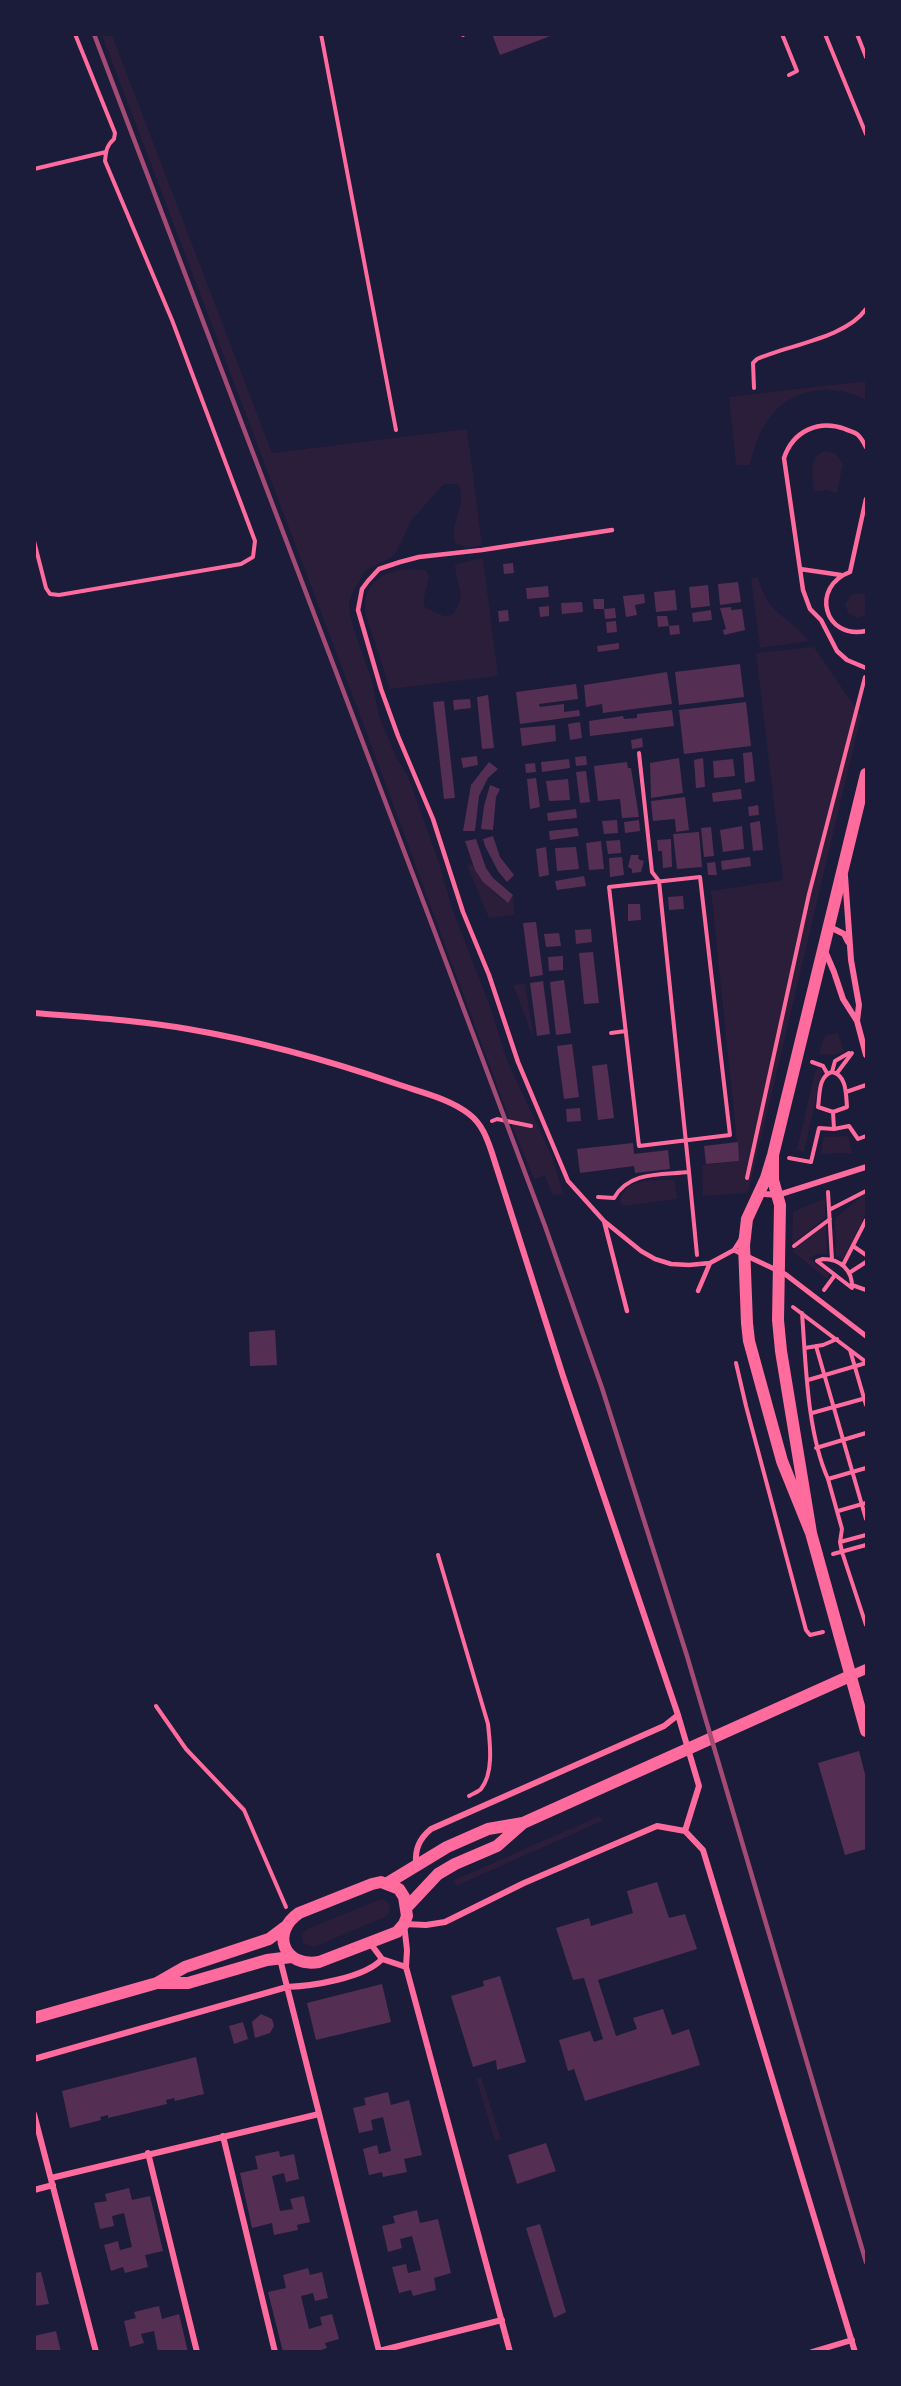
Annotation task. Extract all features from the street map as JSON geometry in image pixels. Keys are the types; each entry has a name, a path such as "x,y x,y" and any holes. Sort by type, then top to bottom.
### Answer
{"main road":[{"path":"867,774 773,1155 747,1218 744,1245 749,1341 782,1461 811,1533 867,1731"},
{"path":"773,1155 773,1180 780,1205 778,1298 781,1351 811,1533"},
{"path":"386,1884 447,1847 488,1829 523,1823 850,1676"},
{"path":"408,1906 438,1874 497,1846 523,1823"},
{"path":"34,2018 157,1983 185,1967 269,1939 299,1913 372,1884 386,1884 399,1889 408,1906 404,1924 397,1932 319,1962 309,1964 285,1958 188,1983 157,1983"},
{"path":"285,1958 283,1937 288,1923"}],"street":[{"path":"845,867 850,945 859,1005 857,1021"},
{"path":"830,927 844,934 850,945"},
{"path":"825,951 843,999 857,1021 867,1055"},
{"path":"34,1013 187,1029 258,1044 355,1070 451,1103 469,1114 481,1126 492,1153 563,1376 678,1715 699,1785 685,1831"},
{"path":"759,1191 778,1195 867,1167"},
{"path":"734,1250 779,1272 867,1336"},
{"path":"850,1676 867,1669"},
{"path":"416,1864 417,1845 431,1829 664,1725 678,1715"},
{"path":"510,2352 406,1967 404,1924 426,1925 445,1922 524,1883 657,1826 685,1831 703,1850 855,2352"},
{"path":"370,1942 382,1959 406,1967"},
{"path":"285,1958 287,1987 378,2351 502,2320"},
{"path":"34,2059 287,1987 312,1986 374,1968 382,1959"},
{"path":"34,2114 96,2352"},
{"path":"34,2190 52,2182 148,2153 319,2114"},
{"path":"223,2136 275,2352"},
{"path":"148,2153 196,2352"},
{"path":"812,2352 852,2340"}],"lane":[{"path":"867,447 857,434 836,426 814,426 800,434 787,448 784,458 803,590 810,609 820,620 837,651 847,660 867,668"},
{"path":"867,499 850,572 841,576 829,588 826,603 828,613 839,627 850,632 867,631"},
{"path":"612,530 482,550 419,556 379,569 362,589 358,610 388,708 432,819 464,912 544,1125 568,1181 604,1221 641,1251 671,1264 710,1263 734,1250 741,1240 747,1218"},
{"path":"800,569 841,576"},
{"path":"820,620 828,613"},
{"path":"604,1221 627,1311"},
{"path":"698,1291 710,1263"}],"path":[{"path":"34,541 46,588 50,594 59,595 241,564 253,557 256,549 255,541 172,320 105,161 108,144 114,139 115,133 75,34"},
{"path":"321,34 396,430"},
{"path":"782,34 797,71 789,75"},
{"path":"825,34 867,134"},
{"path":"857,34 867,57"},
{"path":"34,169 106,152"},
{"path":"754,388 753,363 757,359 840,330 867,309"},
{"path":"639,753 652,872 659,881 698,1264"},
{"path":"700,877 730,1135 639,1146 609,887 659,881 700,877"},
{"path":"611,1033 626,1031"},
{"path":"832,1072 836,1061 850,1053"},
{"path":"823,1066 832,1072 843,1080 846,1092 847,1107 833,1112 818,1107 822,1078 832,1072 840,1068"},
{"path":"846,1092 867,1085"},
{"path":"833,1112 834,1130"},
{"path":"481,1126 497,1119 535,1126 544,1125"},
{"path":"773,1155 811,1162 819,1128 834,1130 849,1126 858,1138 867,1136"},
{"path":"614,1198 620,1187 633,1178 689,1172"},
{"path":"828,1191 832,1260"},
{"path":"829,1210 867,1191"},
{"path":"779,1256 830,1219"},
{"path":"843,1265 867,1220"},
{"path":"853,1246 867,1255"},
{"path":"852,1285 843,1265 832,1260 817,1261 852,1288 852,1285 867,1290"},
{"path":"849,1274 867,1262"},
{"path":"778,1298 802,1313 867,1363"},
{"path":"802,1313 816,1448 838,1511 842,1529 840,1542 842,1552 867,1625"},
{"path":"805,1347 837,1339"},
{"path":"848,1348 852,1341"},
{"path":"816,1346 867,1519"},
{"path":"848,1348 867,1405"},
{"path":"808,1380 867,1363"},
{"path":"792,1419 866,1398"},
{"path":"816,1448 867,1433"},
{"path":"828,1479 867,1468"},
{"path":"838,1511 864,1504"},
{"path":"840,1542 867,1534"},
{"path":"818,1558 867,1545"},
{"path":"438,1555 488,1724 490,1748 488,1772 481,1789 465,1799"},
{"path":"156,1706 186,1749 244,1810 288,1923"}],"shaded area":[{"path":"102,35 112,35 272,453 467,429 482,545 469,548 455,543 454,528 460,506 460,491 458,484 444,484 411,521 397,551 390,558 365,571 352,594 349,604 350,614 372,681 379,716 413,790 452,908 491,1009 506,1058 552,1157 563,1193 553,1196 545,1176 534,1179 509,1118 360,715"},
{"path":"866,381 866,400 852,394 824,390 796,396 784,403 773,413 759,435 750,465 736,465 729,397"},
{"path":"825,451 835,453 843,463 837,493 826,490 814,492 813,463 819,454"},
{"path":"483,558 498,676 390,689 365,612 369,589 375,581 392,572 425,570 429,575 424,599 425,608 444,616 452,615 460,602 455,564"},
{"path":"751,578 758,578 762,591 774,608 809,641 760,648"},
{"path":"854,593 866,594 866,614 859,618 849,614 845,605"},
{"path":"814,647 861,716 748,1193 703,1196 702,1165 739,1161 711,891 783,880 756,653"},
{"path":"472,864 496,895 507,903 513,895 515,915 489,918 467,865"},
{"path":"525,983 534,1040 513,985"},
{"path":"838,1033 844,1052 833,1055 819,1054 825,1035"},
{"path":"819,1067 822,1071 804,1152 797,1150 815,1072"},
{"path":"848,1136 852,1153 820,1154 824,1137"},
{"path":"661,1180 675,1180 677,1199 624,1206 620,1203 629,1186"},
{"path":"866,1193 866,1214 843,1260 836,1255 835,1218"},
{"path":"825,1198 825,1218 792,1244 793,1212"},
{"path":"826,1224 827,1254 818,1254 809,1258 830,1275 827,1279 792,1251"},
{"path":"600,1816 602,1821 456,1886 454,1880"},
{"path":"379,1900 385,1900 389,1904 390,1910 387,1916 314,1947 303,1943 302,1934 307,1929"},
{"path":"481,2077 501,2139 495,2141 476,2078"}],"building":[{"path":"492,34 553,34 553,35 500,55"},
{"path":"513,563 514,573 504,574 503,564"},
{"path":"738,582 741,602 720,605 718,584"},
{"path":"708,585 710,606 691,608 689,587"},
{"path":"548,586 549,597 527,599 526,588"},
{"path":"675,590 677,610 656,612 654,592"},
{"path":"644,594 645,603 635,605 637,615 626,617 623,596"},
{"path":"593,599 604,599 604,609 594,609"},
{"path":"582,602 583,612 562,614 561,603"},
{"path":"549,606 549,616 540,617 539,607"},
{"path":"731,607 731,610 742,609 745,630 724,635 723,630 726,629 720,608"},
{"path":"615,608 616,618 605,619 604,609"},
{"path":"508,610 509,621 499,622 498,611"},
{"path":"711,610 712,620 693,622 692,613"},
{"path":"657,616 667,616 669,626 658,627"},
{"path":"616,621 617,632 607,633 606,622"},
{"path":"679,625 680,634 670,635 669,626"},
{"path":"619,643 619,649 598,652 597,646"},
{"path":"740,664 744,697 679,705 675,672"},
{"path":"667,672 672,704 603,713 602,704 586,707 584,685"},
{"path":"576,684 578,699 539,704 540,707 564,704 564,712 579,710 580,716 520,724 516,692"},
{"path":"488,695 494,748 482,749 477,697"},
{"path":"470,699 471,708 454,710 453,700"},
{"path":"444,701 455,798 444,799 433,702"},
{"path":"746,702 751,746 684,754 679,710"},
{"path":"672,710 674,726 590,736 589,721 623,716 624,719 637,718 637,714"},
{"path":"580,722 582,738 570,740 568,724"},
{"path":"555,725 556,741 522,746 520,728"},
{"path":"642,738 643,747 632,749 631,740"},
{"path":"752,752 755,781 745,783 743,753"},
{"path":"477,756 478,765 463,768 461,758"},
{"path":"586,756 587,765 576,766 575,757"},
{"path":"679,758 683,793 651,798 650,763"},
{"path":"703,758 705,787 696,788 694,760"},
{"path":"569,759 570,768 542,772 541,762"},
{"path":"733,759 735,776 714,778 713,761"},
{"path":"489,762 498,769 488,778 479,796 475,831 463,831 471,785"},
{"path":"627,762 628,768 631,768 639,817 622,818 620,799 598,801 594,766"},
{"path":"535,763 536,772 526,773 525,764"},
{"path":"586,771 590,802 580,803 576,772"},
{"path":"536,778 540,807 530,809 527,779"},
{"path":"568,779 570,800 549,801 546,781"},
{"path":"490,785 500,789 496,797 493,830 481,829"},
{"path":"741,789 742,799 713,802 712,793"},
{"path":"685,797 689,830 676,832 675,819 653,821 651,801"},
{"path":"758,805 759,815 749,816 748,807"},
{"path":"576,809 577,818 548,821 547,813"},
{"path":"617,820 618,833 604,834 602,821"},
{"path":"639,820 640,831 625,833 624,822"},
{"path":"760,821 763,850 753,851 750,823"},
{"path":"742,826 744,849 723,852 720,830"},
{"path":"711,827 714,856 704,857 701,828"},
{"path":"577,828 579,836 550,840 549,831"},
{"path":"699,832 702,867 677,869 673,834"},
{"path":"493,836 500,857 514,875 507,882 498,871 485,846 483,839"},
{"path":"476,839 486,868 493,878 513,895 508,903 483,882 475,870 465,841"},
{"path":"671,839 672,867 663,868 662,851 658,851 657,840"},
{"path":"620,840 621,853 608,854 606,841"},
{"path":"601,841 604,869 589,870 586,843"},
{"path":"546,847 549,875 539,877 536,849"},
{"path":"576,847 579,869 557,871 555,848"},
{"path":"631,855 639,855 638,859 644,861 641,872 632,873 632,869 628,867"},
{"path":"622,857 624,875 610,877 609,858"},
{"path":"750,857 751,866 722,870 721,861"},
{"path":"715,862 717,875 708,875 707,863"},
{"path":"584,876 586,886 557,890 555,881"},
{"path":"683,896 684,909 669,910 668,897"},
{"path":"628,904 640,904 641,920 628,921"},
{"path":"536,922 543,975 530,977 523,923"},
{"path":"591,929 592,942 576,944 575,930"},
{"path":"559,933 561,946 546,947 544,934"},
{"path":"593,952 599,1003 584,1004 579,953"},
{"path":"563,956 563,970 549,971 548,957"},
{"path":"564,980 571,1033 556,1035 550,982"},
{"path":"543,981 550,1034 537,1036 530,983"},
{"path":"572,1044 579,1097 564,1099 557,1046"},
{"path":"607,1064 614,1118 598,1120 592,1066"},
{"path":"580,1108 581,1121 567,1122 566,1109"},
{"path":"738,1142 739,1161 706,1164 704,1146"},
{"path":"633,1143 634,1154 668,1150 670,1169 635,1173 634,1166 580,1173 577,1149"},
{"path":"275,1330 277,1365 250,1366 249,1332"},
{"path":"859,1751 866,1778 866,1849 845,1855 818,1763"},
{"path":"657,1882 669,1918 685,1914 697,1949 598,1980 616,2036 637,2029 633,2018 663,2009 672,2035 689,2029 700,2065 585,2101 574,2069 568,2071 559,2040 590,2031 594,2042 603,2039 584,1978 573,1980 556,1928 589,1918 591,1926 633,1913 627,1891"},
{"path":"500,1976 526,2062 497,2070 496,2060 473,2067 451,1996 484,1986 483,1981"},
{"path":"382,1984 391,2022 316,2040 307,2003"},
{"path":"261,2014 272,2019 274,2026 270,2033 255,2038 252,2022"},
{"path":"243,2022 248,2039 234,2044 229,2026"},
{"path":"196,2057 204,2094 175,2101 174,2098 166,2100 167,2104 108,2118 108,2115 100,2117 101,2120 70,2128 62,2091"},
{"path":"388,2092 391,2105 409,2100 422,2155 404,2159 407,2172 383,2177 382,2172 369,2175 363,2149 377,2145 379,2154 391,2151 383,2117 371,2120 373,2130 359,2133 353,2108 366,2105 364,2098"},
{"path":"546,2143 556,2171 517,2184 508,2155"},
{"path":"279,2151 280,2157 294,2154 299,2179 286,2182 284,2173 272,2176 280,2211 293,2209 290,2199 304,2196 310,2222 297,2225 298,2230 274,2235 272,2223 252,2228 240,2173 258,2169 255,2156"},
{"path":"129,2188 132,2200 150,2196 163,2251 145,2255 148,2267 125,2273 123,2267 111,2271 104,2245 118,2241 120,2250 132,2247 124,2213 112,2216 114,2226 100,2229 94,2203 107,2201 105,2194"},
{"path":"417,2210 420,2223 438,2219 451,2273 434,2278 436,2290 413,2296 411,2290 399,2293 392,2267 406,2264 408,2273 421,2270 412,2236 400,2239 402,2248 388,2252 382,2226 395,2223 393,2216"},
{"path":"540,2224 566,2312 554,2318 526,2228"},
{"path":"308,2268 310,2275 322,2272 328,2298 315,2301 313,2293 301,2296 309,2329 322,2325 320,2317 332,2314 339,2339 325,2343 327,2348 315,2352 283,2352 268,2292 286,2288 283,2275"},
{"path":"41,2272 49,2304 34,2306 34,2273"},
{"path":"159,2306 162,2319 179,2314 188,2352 158,2352 154,2331 141,2334 144,2343 130,2347 124,2321 136,2318 134,2312"},
{"path":"56,2331 61,2352 34,2352 34,2336"}],"railway":[{"path":"94,34 434,930 545,1226 602,1388 687,1656 866,2262"}]}
